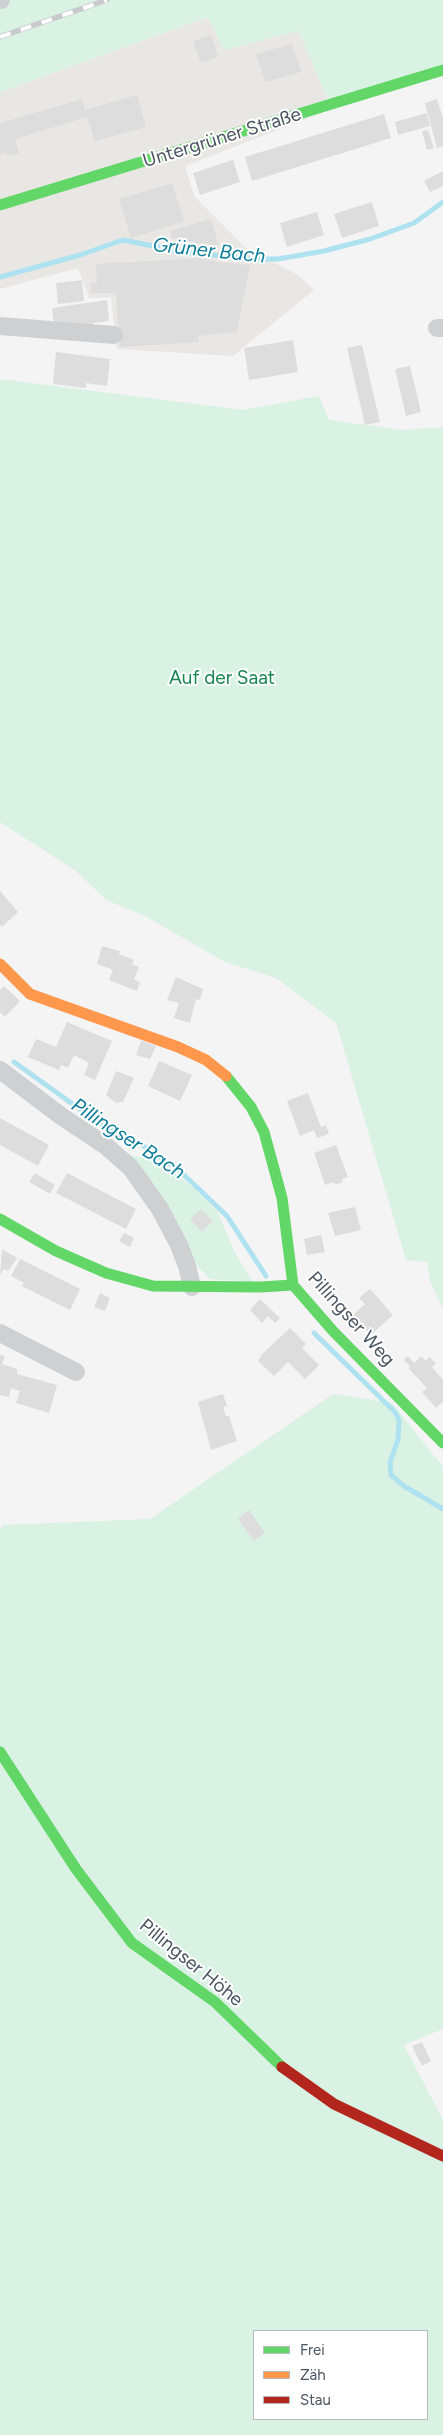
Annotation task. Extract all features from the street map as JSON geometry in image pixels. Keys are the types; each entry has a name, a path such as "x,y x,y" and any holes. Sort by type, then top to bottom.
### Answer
{"street":[{"name":"Untergrüner Straße","path":"0,205 443,70"},
{"path":"0,326 114,335"},
{"name":"Pillingser Weg","path":"0,964 30,994 178,1047 206,1060 226,1076 251,1107 264,1132 282,1198 293,1285 334,1331 443,1443"},
{"path":"0,1070 61,1116 106,1146 131,1168 160,1209 179,1245 188,1266 192,1287"},
{"path":"0,1219 56,1251 106,1273 153,1286 293,1285"},
{"path":"0,1333 76,1372"},
{"name":"Pillingser Höhe","path":"0,1752 76,1869 132,1943 215,2002 286,2071 307,2087 334,2104 443,2156"}],"shaded area":[{"path":"209,17 224,50 299,31 328,100 329,110 185,166 194,196 246,248 298,275 314,290 233,356 117,349 111,297 89,298 78,268 0,289 0,92"}],"green space":[{"path":"0,0 443,0 443,64 328,100 299,31 224,50 208,17 0,92"},
{"name":"Auf der Saat","path":"0,379 243,410 319,396 329,420 402,430 443,427 443,1309 430,1281 427,1262 406,1260 336,1023 276,978 225,962 145,916 106,900 76,871 0,822"},
{"path":"130,1155 157,1160 193,1187 217,1211 235,1253 253,1282 210,1279 197,1266 179,1227 152,1191"},
{"path":"333,1394 392,1403 443,1467 443,2029 404,2045 443,2120 443,2435 0,2435 0,1529 4,1525 150,1519"}],"building":[{"path":"211,35 218,57 201,63 193,41"},
{"path":"292,44 301,72 265,82 256,54"},
{"path":"137,95 146,127 95,141 87,117 15,139 19,153 7,156 6,153 0,154 0,123 82,99 85,110"},
{"path":"437,99 443,119 443,146 437,148 425,103"},
{"path":"427,113 430,126 398,135 395,122"},
{"path":"384,114 391,138 252,181 245,157"},
{"path":"428,130 434,148 427,150 422,131"},
{"path":"233,160 240,182 200,195 193,173"},
{"path":"443,171 443,186 430,192 424,181"},
{"path":"172,183 184,221 131,238 119,199"},
{"path":"372,202 379,226 342,238 334,214"},
{"path":"317,212 324,235 287,247 280,223"},
{"path":"211,219 219,246 172,238 170,231"},
{"path":"203,258 216,262 250,265 237,332 198,336 199,342 120,347 116,293 91,293 90,283 97,283 96,264"},
{"path":"82,280 84,301 58,304 56,283"},
{"path":"107,300 109,321 93,323 93,327 54,323 52,308"},
{"path":"293,340 298,372 249,380 244,348"},
{"path":"362,345 380,422 365,425 347,348"},
{"path":"56,352 110,359 107,386 86,383 86,388 53,384"},
{"path":"410,366 421,412 406,416 395,369"},
{"path":"0,891 18,912 2,927 0,925"},
{"path":"102,946 120,951 119,954 134,960 132,964 139,967 134,979 140,982 137,991 109,980 113,970 97,964"},
{"path":"176,977 203,989 200,1000 196,999 190,1023 174,1018 179,1003 167,1000"},
{"path":"4,986 20,1001 5,1017 0,1012 0,990"},
{"path":"67,1022 112,1041 95,1080 84,1075 89,1063 74,1055 68,1068 61,1065 59,1070 28,1057 36,1039 56,1047"},
{"path":"141,1041 156,1046 150,1059 136,1055"},
{"path":"159,1061 192,1075 180,1101 148,1086"},
{"path":"116,1071 134,1078 123,1102 116,1103 106,1095"},
{"path":"308,1093 321,1127 326,1125 329,1134 317,1138 314,1130 300,1136 287,1101"},
{"path":"0,1118 49,1145 38,1166 0,1145"},
{"path":"336,1145 348,1177 342,1179 343,1182 335,1185 334,1182 325,1185 314,1153"},
{"path":"35,1173 55,1185 50,1194 29,1182"},
{"path":"67,1173 136,1209 126,1229 56,1193"},
{"path":"355,1207 361,1230 335,1236 328,1213"},
{"path":"201,1209 213,1221 202,1232 190,1219"},
{"path":"124,1233 134,1238 130,1247 119,1241"},
{"path":"321,1235 325,1252 307,1255 304,1239"},
{"path":"2,1249 17,1258 8,1271 4,1269 0,1275"},
{"path":"20,1259 80,1289 70,1310 22,1286 24,1283 11,1276"},
{"path":"370,1289 393,1315 371,1335 353,1315 365,1304 359,1298"},
{"path":"100,1293 110,1298 105,1311 94,1307"},
{"path":"260,1299 280,1318 275,1323 268,1316 262,1323 250,1310"},
{"path":"290,1328 306,1344 302,1348 319,1365 305,1379 288,1362 274,1376 258,1361 260,1356"},
{"path":"0,1355 5,1356 2,1364 17,1369 17,1374 57,1385 49,1413 16,1403 20,1391 11,1388 9,1397 0,1395"},
{"path":"408,1356 414,1363 421,1356 426,1361 429,1357 436,1363 432,1367 443,1380 443,1402 436,1408 422,1392 427,1388 408,1368 410,1366 404,1360"},
{"path":"223,1394 227,1406 223,1407 226,1416 229,1416 237,1441 211,1450 198,1402"},
{"path":"249,1510 265,1533 254,1541 238,1519"},
{"path":"422,2042 431,2061 422,2066 412,2046"}],"waterway":[{"name":"Grüner Bach","path":"0,277 80,255 123,240 183,252 251,259 278,259 324,251 370,239 414,223 443,202"},
{"name":"Pillingser Bach","path":"14,1062 106,1127 129,1136 180,1171 227,1216 266,1276"},
{"name":"Pillingser Bach","path":"314,1333 395,1412 399,1420 398,1440 390,1462 391,1475 404,1486 443,1509"}],"railway":[{"path":"0,37 107,0"}],"traffic: fast":[{"path":"0,205 443,70"},
{"path":"226,1076 251,1107 264,1132 282,1198 293,1285 333,1331 443,1443"},
{"path":"0,1219 56,1251 106,1273 153,1286 261,1287 293,1285"},
{"path":"0,1752 76,1869 132,1943 215,2002 282,2067"}],"traffic: slow":[{"path":"0,964 30,994 178,1047 206,1060 226,1076"}],"traffic: jam":[{"path":"282,2067 334,2104 443,2156"}]}
